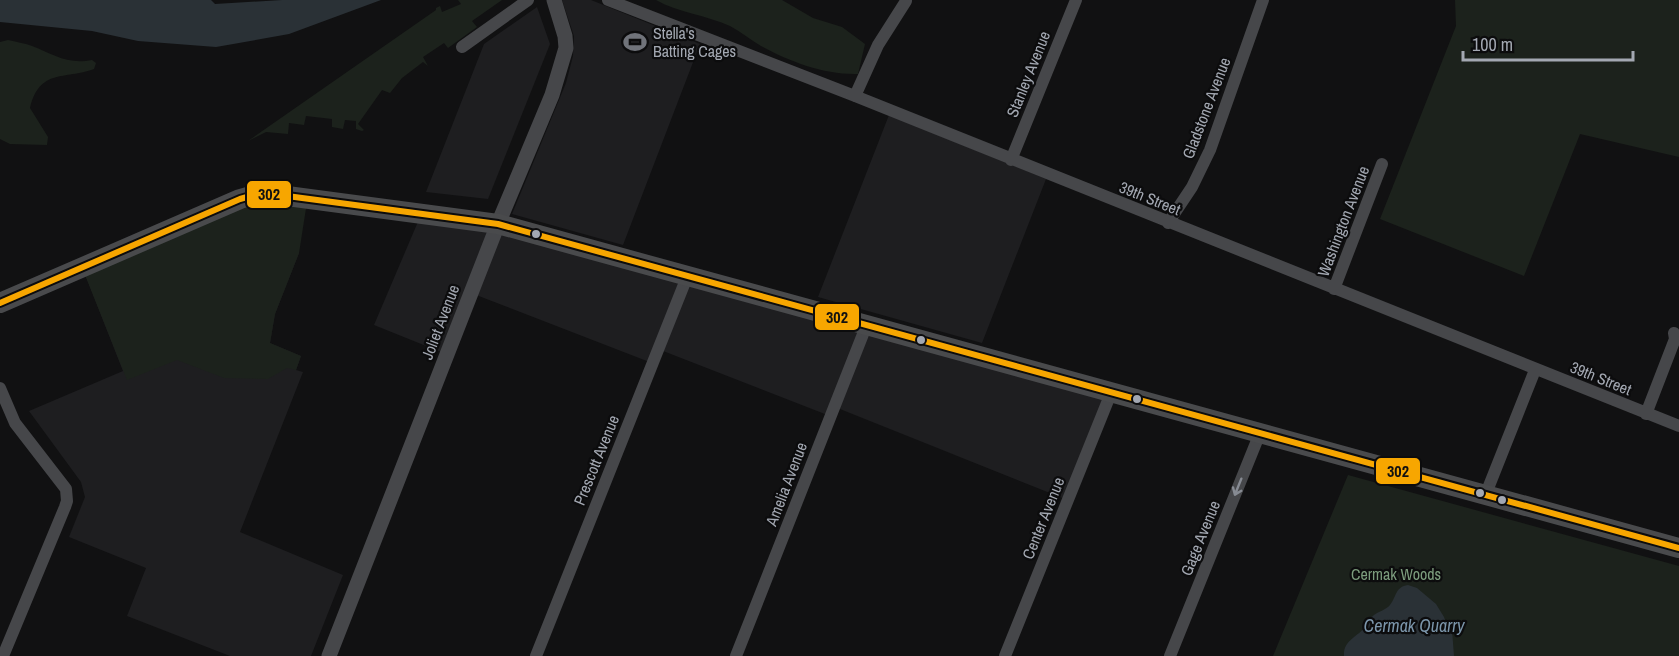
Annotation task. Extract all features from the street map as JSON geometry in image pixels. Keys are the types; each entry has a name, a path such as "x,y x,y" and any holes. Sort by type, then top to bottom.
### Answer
{"main road":[{"path":"0,303 254,195 272,194 498,224 1679,548"}],"street":[{"path":"462,47 528,0"},
{"name":"Joliet Avenue","path":"329,656 498,224 552,95 563,61 565,36 554,0"},
{"name":"39th Street","path":"608,0 855,96 1679,426"},
{"name":"Stanley Avenue","path":"1011,160 1076,0"},
{"name":"Gladstone Avenue","path":"1168,223 1192,187 1210,150 1263,0"},
{"path":"855,96 878,45 906,1"},
{"name":"Washington Avenue","path":"1334,289 1382,164"},
{"name":"Prescott Avenue","path":"536,656 687,277"},
{"name":"Amelia Avenue","path":"736,656 867,324"},
{"path":"1646,414 1675,339 1674,333"},
{"path":"1485,496 1535,370"},
{"path":"0,388 15,423 60,479 67,495 65,507 3,656"},
{"name":"Center Avenue","path":"1005,656 1111,393"},
{"name":"Gage Avenue","path":"1170,656 1260,433"}],"shaded area":[{"path":"562,0 591,0 700,44 623,245 512,214 566,83 573,56 574,36"},
{"path":"537,7 550,44 488,199 426,192 484,44"},
{"path":"889,115 1046,179 982,343 818,297"},
{"path":"420,217 500,227 1107,395 1065,499 835,407 830,416 658,349 652,363 471,293 446,354 374,325"},
{"path":"299,253 275,314 270,343 301,356 296,370 303,372 240,532 343,575 311,656 230,656 127,616 146,568 69,537 85,497 81,482 29,411 123,371 83,269"}],"green space":[{"path":"458,0 502,0 472,21 477,27 448,48 444,43 423,57 428,66 423,62 402,78 390,93 382,90 358,124 364,130 356,129 356,121 345,120 343,129 332,127 332,119 306,116 304,125 289,123 288,134 266,132 248,141 436,8 440,6 442,12 461,4"},
{"path":"656,0 782,0 813,18 842,27 865,44 858,74 820,70 796,62 761,46 730,26"},
{"path":"1455,0 1679,0 1679,157 1580,134 1524,276 1380,219 1456,26"},
{"path":"8,40 29,45 68,60 92,60 96,63 94,69 47,81 34,95 30,108 48,137 47,145 10,144 0,139 0,42"},
{"path":"242,201 307,202 299,253 275,314 270,343 301,356 296,370 287,368 268,379 224,378 177,360 127,380 83,270"},
{"name":"Cermak Woods","path":"1348,475 1679,566 1679,656 1273,656"}],"water":[{"path":"0,0 211,0 215,4 282,0 381,0 289,34 216,47 138,41 92,31 0,22"},
{"name":"Cermak Quarry","path":"1408,585 1417,588 1436,604 1452,630 1454,656 1344,656 1348,642 1363,630 1373,616 1390,605 1398,590"}],"transit line":[{"name":"302","path":"0,303 254,195 272,194 498,224 1679,548"}],"place":[{"name":"Stella's Batting Cages","path":"635,42"}]}
